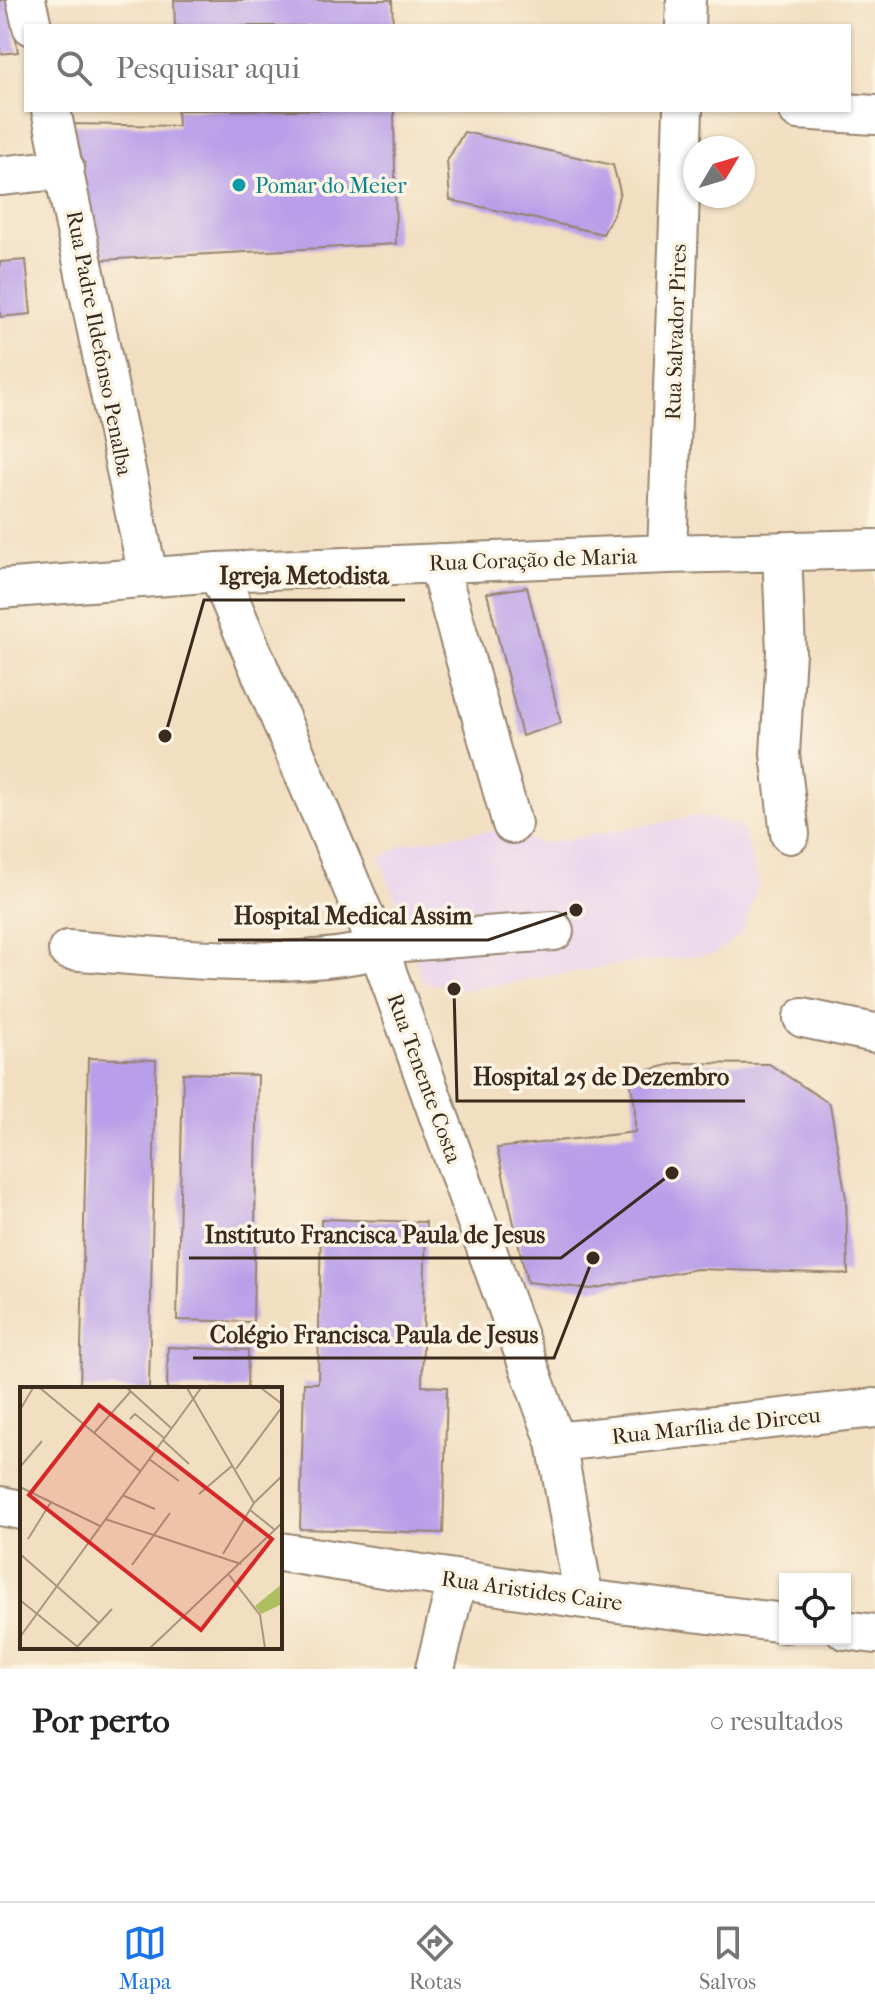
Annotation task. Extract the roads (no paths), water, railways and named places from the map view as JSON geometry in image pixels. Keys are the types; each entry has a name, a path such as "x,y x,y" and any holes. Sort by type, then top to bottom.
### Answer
{"street":[{"path":"26,0 32,24"},
{"path":"685,24 686,0"},
{"name":"Rua Padre Ildefonso Penalba","path":"51,112 148,576"},
{"name":"Rua Salvador Pires","path":"667,554 683,112"},
{"path":"829,112 875,115"},
{"path":"0,176 65,169"},
{"name":"Rua Coração de Maria","path":"0,589 218,572 875,549"},
{"path":"782,551 786,652 780,754 790,834"},
{"path":"438,563 512,824"},
{"name":"Rua Tenente Costa","path":"218,572 379,950 556,1442 584,1599"},
{"path":"68,950 176,958 268,960 379,950 402,942 554,931"},
{"path":"803,1018 875,1033"},
{"name":"Rua Marília de Dirceu","path":"556,1442 875,1408"},
{"path":"0,1506 20,1510"},
{"name":"Rua Aristides Caire","path":"282,1552 584,1599 779,1622"},
{"path":"435,1669 457,1580"},
{"path":"851,1631 875,1634"}],"place":[{"name":"Pomar do Meier","path":"239,185"},
{"name":"Igreja Metodista","path":"165,736"},
{"name":"Hospital Medical Assim","path":"576,910"},
{"name":"Hospital 25 de Dezembro","path":"454,989"},
{"name":"Instituto Francisca Paula de Jesus","path":"672,1173"},
{"name":"Colégio Francisca Paula de Jesus","path":"593,1258"}]}
